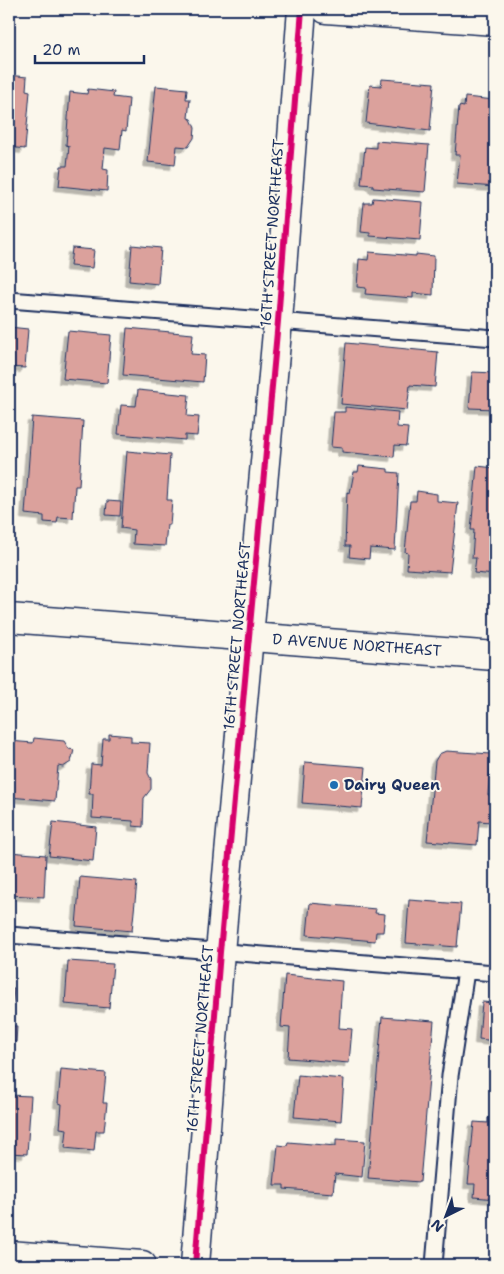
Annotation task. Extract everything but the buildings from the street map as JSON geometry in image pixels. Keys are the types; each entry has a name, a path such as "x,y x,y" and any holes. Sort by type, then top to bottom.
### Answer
{"street":[{"name":"16TH STREET NORTHEAST","path":"195,1265 220,952 278,321 302,9"},
{"path":"326,9 495,21"},
{"name":"D AVENUE NORTHEAST","path":"9,618 495,656"},
{"path":"9,1255 142,1265"}],"lane":[{"path":"9,300 495,338"},
{"path":"9,935 495,973"},
{"path":"434,1265 450,1076 466,971"}],"cycle path":[{"path":"195,1265 220,952 278,321 302,9"}],"place":[{"name":"Dairy Queen","path":"334,785"}]}
